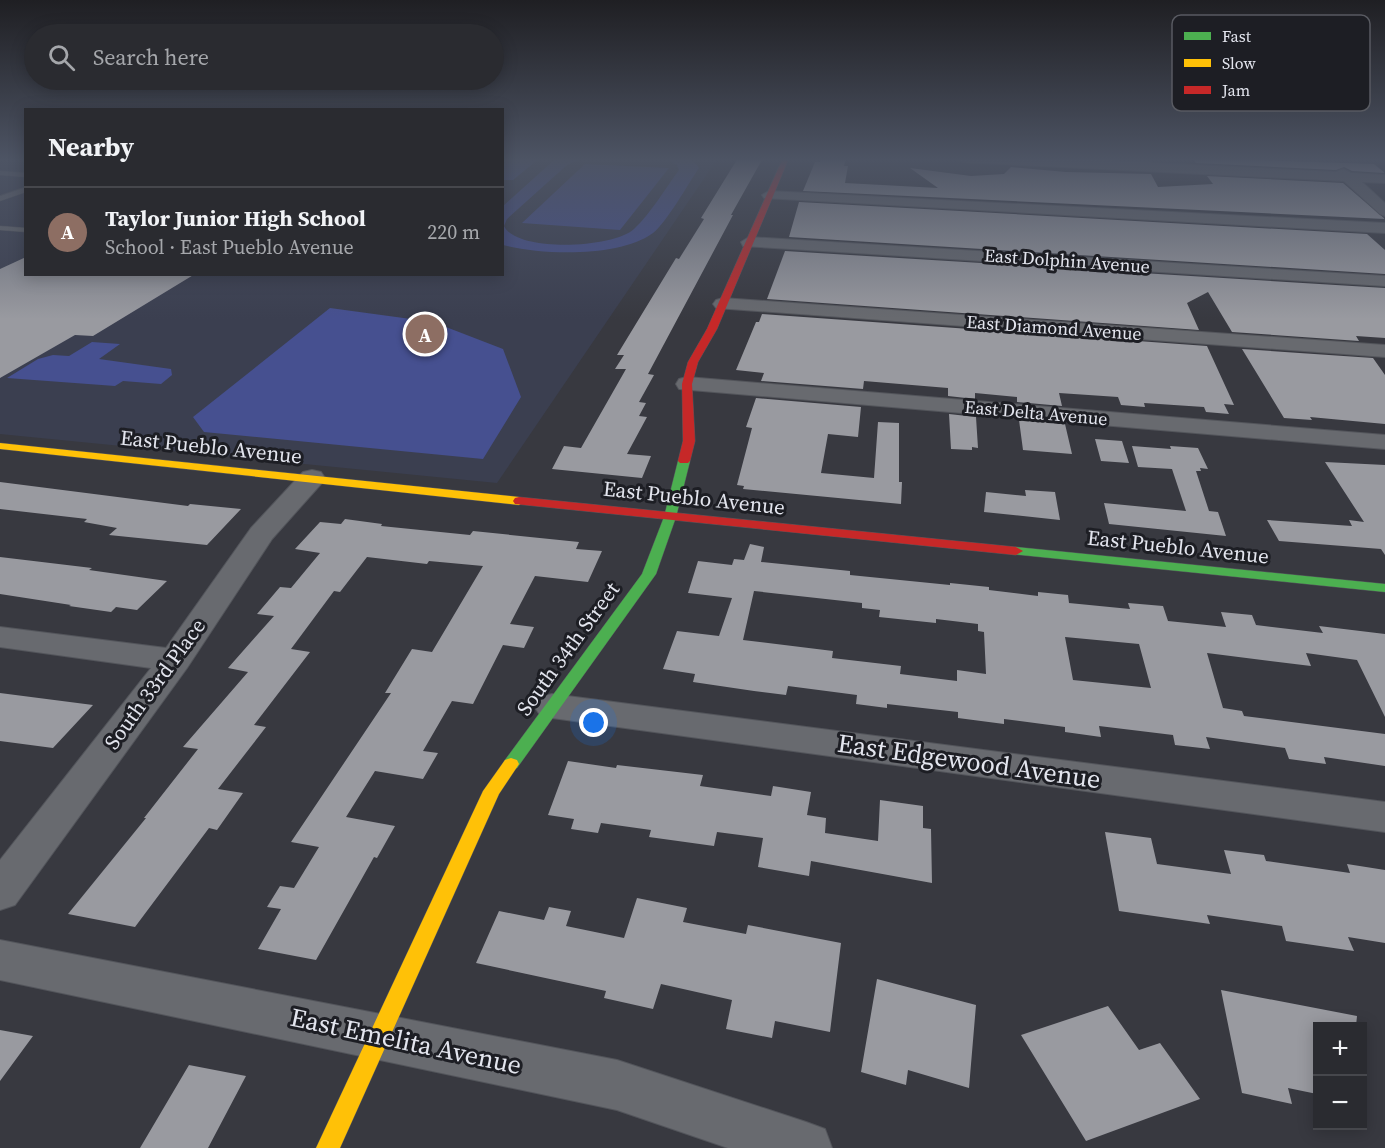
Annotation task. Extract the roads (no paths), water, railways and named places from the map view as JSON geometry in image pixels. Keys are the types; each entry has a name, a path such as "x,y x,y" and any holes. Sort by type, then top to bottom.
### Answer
{"street":[{"name":"South 34th Street","path":"328,1148 492,791 649,574 670,517 689,441 687,384 693,362 723,304 762,212"},
{"path":"1078,212 1385,228"},
{"name":"East Dolphin Avenue","path":"749,242 1385,281"},
{"name":"East Diamond Avenue","path":"723,304 1385,351"},
{"name":"East Delta Avenue","path":"687,384 1385,442"},
{"name":"East Pueblo Avenue","path":"0,446 670,517 1385,588"},
{"name":"South 33rd Place","path":"0,892 175,660 261,534 312,478"},
{"path":"0,637 175,660"},
{"name":"East Edgewood Avenue","path":"552,706 1385,817"},
{"name":"East Emelita Avenue","path":"0,960 616,1084 806,1148"}],"lane":[{"path":"0,228 24,230"}],"place":[{"name":"Taylor Junior High School","path":"425,334"}]}
